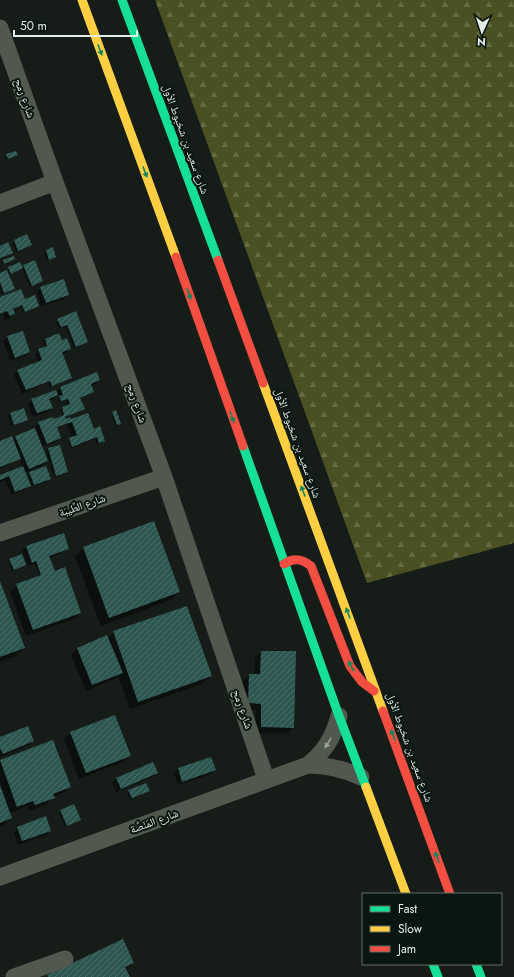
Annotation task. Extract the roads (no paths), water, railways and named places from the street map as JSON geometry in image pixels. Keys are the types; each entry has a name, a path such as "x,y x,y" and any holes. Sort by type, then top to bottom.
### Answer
{"main road":[{"path":"82,0 157,204 361,777 406,893"},
{"name":"شارع سعيد بن شخبوط الأول","path":"122,0 378,694 450,893"},
{"path":"284,564 289,561 301,559 310,566 350,666 362,682 378,694"},
{"path":"433,965 438,977"},
{"path":"476,965 481,977"}],"street":[{"name":"شارع رمح","path":"0,28 55,182 164,476 266,779"},
{"path":"0,203 55,182"},
{"name":"شارع الطِّيبَة","path":"0,533 164,476"},
{"name":"شارع المَنَصَّة","path":"308,765 319,756 328,745 339,716"},
{"name":"شارع المَنَصَّة","path":"0,877 308,765 335,767 347,770 361,777"},
{"path":"14,977 65,959"}]}
